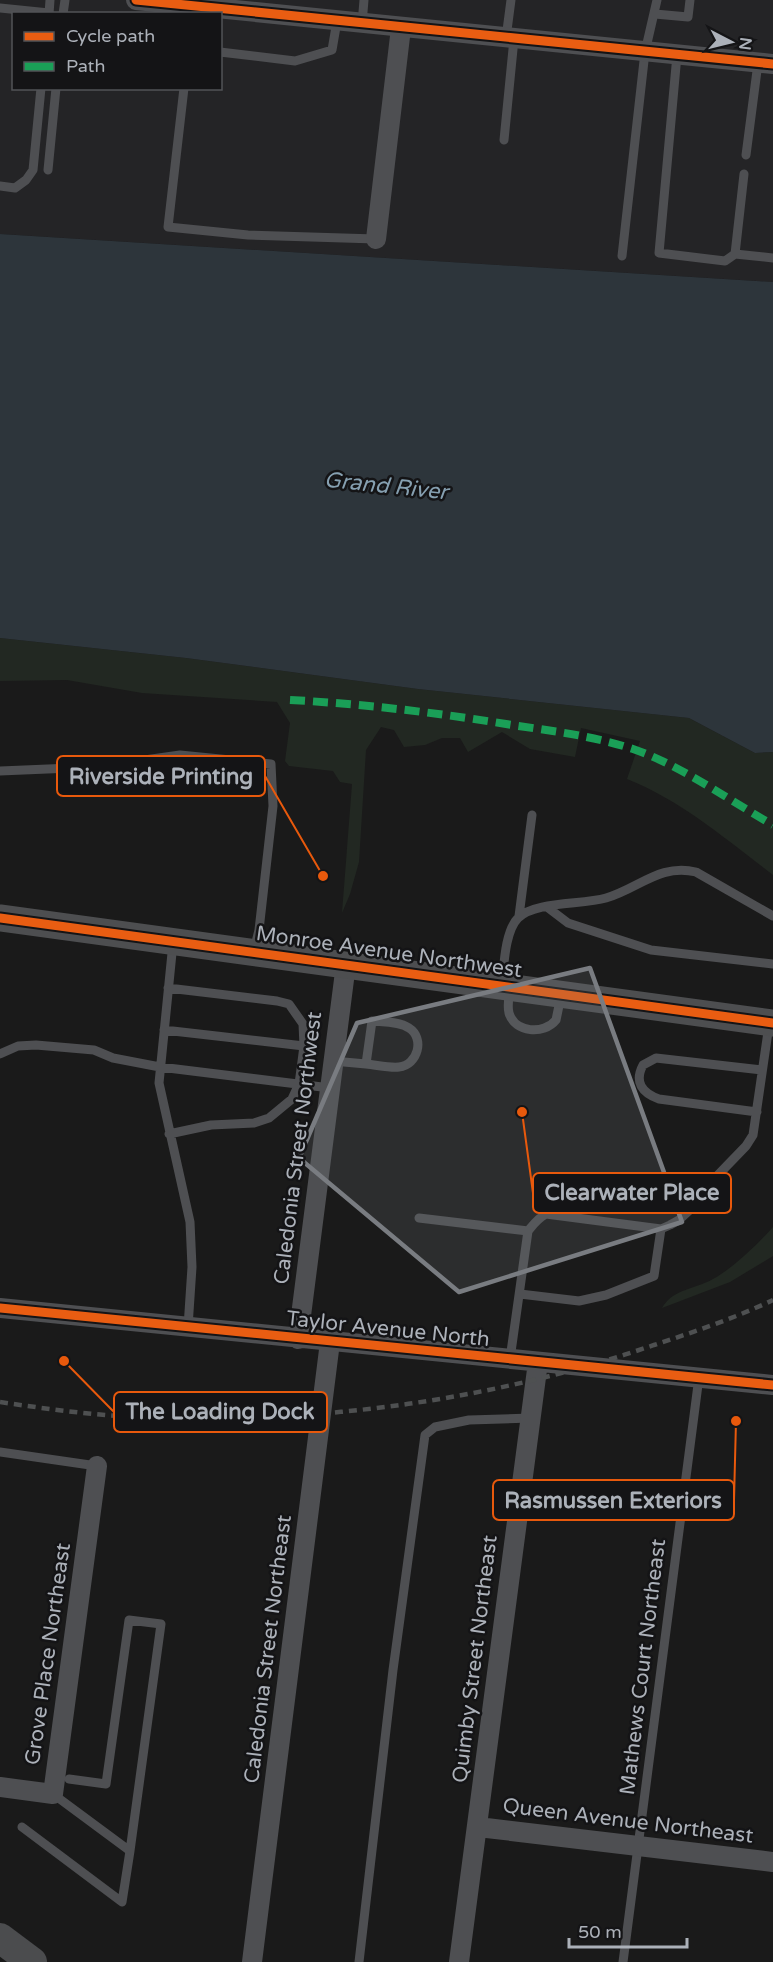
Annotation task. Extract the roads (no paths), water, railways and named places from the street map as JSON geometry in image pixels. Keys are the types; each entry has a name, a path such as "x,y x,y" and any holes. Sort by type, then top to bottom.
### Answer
{"main road":[{"name":"Monroe Avenue Northwest","path":"0,918 771,1023"},
{"path":"0,1938 32,1962"}],"street":[{"path":"136,0 198,7 277,11 362,24 766,64"},
{"path":"376,239 401,28"},
{"name":"Caledonia Street Northwest","path":"298,1339 346,964"},
{"name":"Taylor Avenue North","path":"0,1308 773,1385"},
{"name":"Caledonia Street Northeast","path":"252,1962 330,1342"},
{"name":"Quimby Street Northeast","path":"459,1962 538,1362"},
{"name":"Grove Place Northeast","path":"0,1787 53,1794 97,1466"},
{"name":"Queen Avenue Northeast","path":"477,1827 773,1862"}],"lane":[{"path":"362,24 364,0"},
{"path":"504,140 511,0"},
{"path":"622,256 645,52 657,0"},
{"path":"655,14 688,17 690,0"},
{"path":"0,8 39,12"},
{"path":"222,52 295,61 332,50 337,21"},
{"path":"676,55 659,253 725,261 735,254 773,258"},
{"path":"746,155 766,64"},
{"path":"0,186 15,188 26,180 33,170 41,90"},
{"path":"48,170 56,90"},
{"path":"184,90 168,227 248,236 376,239"},
{"path":"735,254 744,174"},
{"path":"0,771 96,767 180,755 271,764 273,806 259,930 253,951"},
{"path":"532,815 519,916 509,931 506,986 509,1014 519,1025 533,1030 546,1029 556,1020 561,994"},
{"path":"519,916 537,908 608,898 669,870 682,869 696,872 773,916"},
{"path":"547,907 568,923 651,950 773,964"},
{"path":"173,941 159,1090 190,1222 192,1245 188,1328"},
{"path":"168,988 277,1000 289,1004 297,1012 303,1024 304,1046 299,1084 292,1099 269,1118 254,1123 211,1125 170,1134"},
{"path":"333,1061 398,1067 410,1063 417,1052 418,1044 413,1031 403,1024 372,1021 366,1064"},
{"path":"510,1359 528,1232 541,1216 546,1215 661,1228 679,1220 746,1146 753,1135 771,1023"},
{"path":"164,1030 304,1046"},
{"path":"0,1054 18,1046 36,1044 94,1050 113,1058 160,1067 330,1088"},
{"path":"757,1112 659,1099 640,1087 639,1079 643,1065 656,1058 762,1070"},
{"path":"419,1218 528,1232"},
{"path":"520,1294 579,1301 606,1295 654,1276 661,1228"},
{"name":"Mathews Court Northeast","path":"623,1962 699,1377"},
{"path":"358,1962 424,1435 435,1427 469,1420 531,1418"},
{"path":"0,1452 97,1466"},
{"path":"21,1827 122,1902 161,1624 129,1620 106,1784 69,1779"},
{"path":"53,1794 130,1851"}],"water":[{"name":"Grand River","path":"0,234 773,282 773,752 755,753 689,718 418,689 186,658 0,638"}],"railway":[{"path":"0,1402 108,1415 210,1418 274,1417 403,1405 530,1381 592,1364 699,1330 773,1300"}],"place":[{"name":"Riverside Printing","path":"323,876"},
{"name":"Clearwater Place","path":"522,1112"},
{"name":"The Loading Dock","path":"64,1361"},
{"name":"Rasmussen Exteriors","path":"736,1421"}]}
